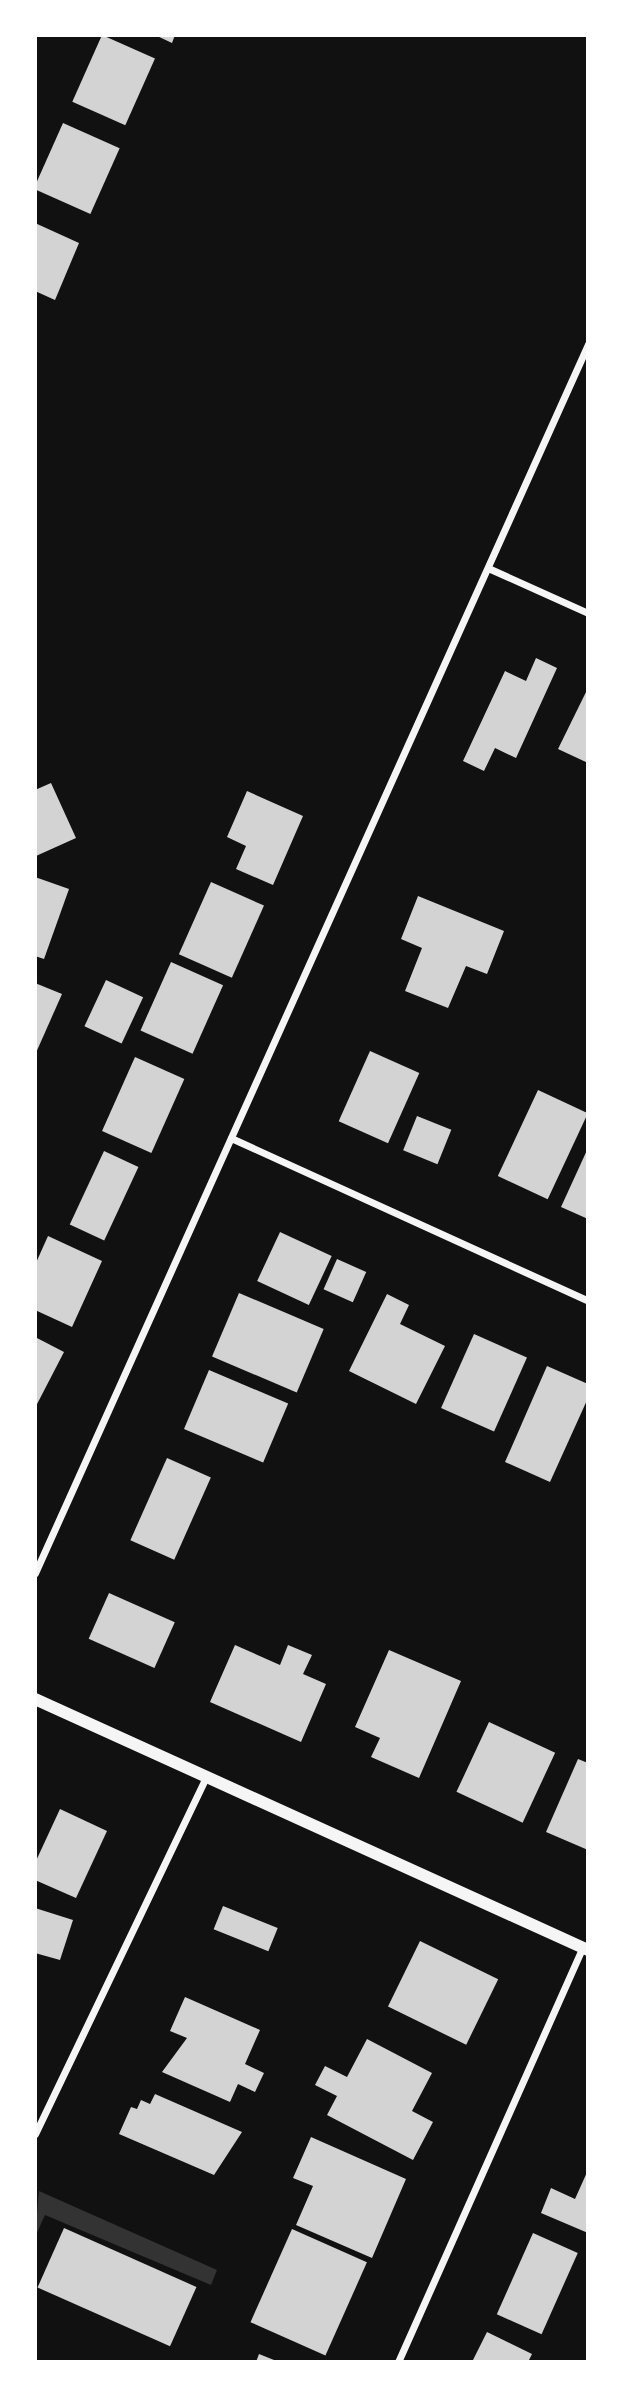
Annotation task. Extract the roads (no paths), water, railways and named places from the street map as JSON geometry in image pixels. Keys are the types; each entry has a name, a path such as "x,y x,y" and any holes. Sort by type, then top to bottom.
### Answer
{"street":[{"path":"35,1573 588,344"},
{"path":"488,568 588,613"},
{"path":"232,1138 588,1301"},
{"path":"35,1699 205,1779 585,1949 398,2362"},
{"path":"35,2134 205,1779"}]}
